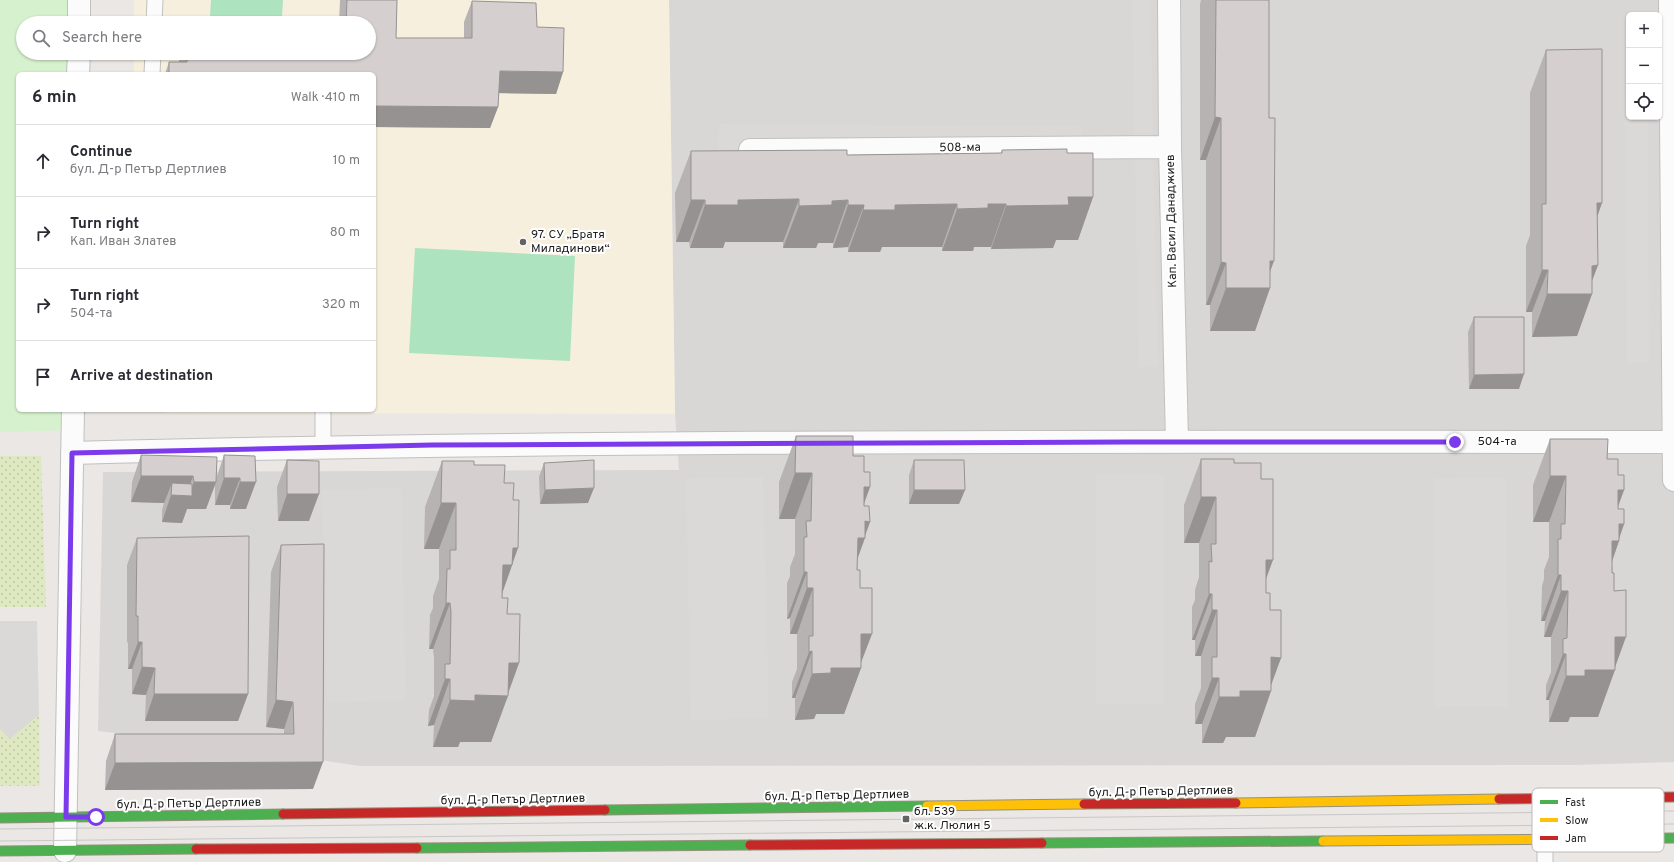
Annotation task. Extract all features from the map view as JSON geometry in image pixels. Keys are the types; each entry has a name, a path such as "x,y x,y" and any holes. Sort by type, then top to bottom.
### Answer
{"main road":[{"name":"бул. Д-р Петър Дертлиев","path":"1664,797 1674,797"},
{"name":"бул. Д-р Петър Дертлиев","path":"0,818 1532,799"},
{"path":"1664,838 1674,838"},
{"path":"0,851 1532,839"}],"street":[{"path":"79,0 79,16"},
{"name":"Кап. Васил Данаджиев","path":"1169,0 1170,147 1177,442"},
{"path":"1670,0 1674,480"},
{"path":"78,60 78,72"},
{"name":"508-ма","path":"750,150 1170,147"},
{"path":"65,851 73,412"},
{"name":"504-та","path":"72,453 323,446 1177,442 1674,442"}],"lane":[{"path":"154,16 155,0"},
{"path":"152,72 153,60"},
{"path":"323,412 323,446"}],"shaded area":[{"name":"97. СУ „Братя Миладинови“","path":"134,0 669,0 675,414 166,413 165,412 376,412 376,72 134,72 134,60 376,60 376,16 134,16"},
{"path":"669,0 1674,0 1674,762 1573,765 360,766 239,748 98,731 103,472 679,470 675,414"},
{"path":"1132,0 1150,0 1158,367 1139,367"},
{"path":"1625,89 1626,120 1648,120 1649,363 1627,363"},
{"path":"719,124 1081,126 1081,175 718,174"},
{"path":"1096,474 1164,474 1164,704 1096,704"},
{"path":"763,477 769,718 691,720 686,479"},
{"path":"1506,478 1508,707 1434,707 1433,479"},
{"path":"401,488 406,700 327,702 322,490"},
{"path":"0,621 37,621 39,715 10,739 0,729"}],"green space":[{"path":"0,0 79,0 79,16 16,16 16,60 79,60 78,72 16,72 16,412 73,412 72,430 0,432"},
{"path":"211,0 283,0 282,16 210,16"},
{"path":"415,248 575,256 570,361 409,353"},
{"path":"0,456 41,456 46,607 0,607"},
{"path":"39,715 40,786 0,786 0,729 10,738"}],"building":[{"path":"347,0 397,0 396,38 472,38 472,1 536,3 537,27 564,28 563,72 500,71 498,107 376,106 376,72 169,72 169,62 187,62 187,60 376,60 376,16 346,16"},
{"path":"1216,0 1269,0 1269,118 1275,118 1274,261 1270,261 1270,288 1226,288 1226,263 1221,262 1221,118 1215,117"},
{"path":"1602,49 1602,203 1597,203 1598,265 1592,266 1592,294 1547,294 1548,270 1542,270 1542,204 1546,204 1546,50"},
{"path":"1067,149 1067,153 1093,153 1093,197 1068,197 1069,205 1006,206 1006,204 988,204 988,208 957,209 957,204 895,205 895,210 863,210 864,205 848,205 848,200 832,201 832,205 799,206 799,199 738,200 738,205 705,205 705,200 691,200 691,151 847,150 847,155 1002,153 1002,150"},
{"path":"1474,317 1524,317 1524,374 1474,375"},
{"path":"796,436 853,436 853,456 864,456 864,472 870,472 870,487 864,487 864,506 869,506 870,522 865,521 865,538 858,538 857,570 860,570 860,588 872,588 872,634 861,634 861,668 831,668 831,673 812,674 812,651 809,652 809,636 813,636 813,588 807,588 807,572 804,572 804,537 807,537 806,521 811,521 812,473 795,473"},
{"path":"1550,439 1608,439 1607,459 1618,459 1618,475 1624,475 1624,490 1618,490 1618,509 1624,509 1624,524 1619,524 1619,541 1612,541 1612,573 1614,573 1614,591 1626,590 1626,637 1615,637 1615,670 1585,670 1585,676 1566,676 1566,654 1563,654 1563,639 1567,638 1568,591 1561,591 1561,575 1558,575 1558,539 1561,539 1561,524 1565,524 1566,476 1550,476"},
{"path":"141,455 217,457 216,482 194,482 193,476 141,476"},
{"path":"224,455 255,456 256,482 240,482 240,478 224,478"},
{"path":"1201,459 1234,459 1234,463 1261,463 1261,479 1273,479 1273,560 1266,560 1266,593 1270,593 1270,610 1281,610 1281,658 1271,657 1271,691 1240,691 1240,697 1219,697 1219,678 1212,678 1212,657 1217,657 1217,610 1212,610 1212,594 1209,594 1209,561 1212,562 1211,544 1216,544 1216,497 1201,497"},
{"path":"287,460 319,461 319,494 287,494"},
{"path":"594,460 594,488 545,490 544,463"},
{"path":"914,460 964,460 965,490 914,490"},
{"path":"442,461 474,461 474,465 505,465 504,483 514,483 513,500 519,500 518,548 513,548 512,565 503,565 502,598 508,598 507,614 520,614 519,663 509,663 508,696 475,695 475,701 450,700 450,679 445,679 445,664 450,664 451,612 450,603 446,603 447,569 450,569 450,550 456,550 456,503 441,503"},
{"path":"172,483 192,484 192,496 171,495"},
{"path":"249,536 248,694 154,694 155,668 142,667 142,642 138,642 138,616 136,616 137,538"},
{"path":"324,544 323,762 115,763 115,734 294,734 293,702 276,700 281,545"}],"tram line":[{"path":"1664,811 1674,811"},
{"path":"0,829 1532,813"},
{"path":"1664,824 1674,824"},
{"path":"0,841 1532,825"}],"traffic: fast":[{"path":"605,810 927,806"},
{"path":"0,818 283,814"},
{"path":"1664,838 1674,838"},
{"path":"1042,843 1323,841"},
{"path":"417,848 750,845"},
{"path":"0,851 196,849"}],"traffic: slow":[{"path":"1236,803 1499,799"},
{"path":"927,806 1084,804"},
{"path":"1323,841 1532,839"}],"traffic: jam":[{"path":"1664,797 1674,797"},
{"path":"1499,799 1532,799"},
{"path":"1084,804 1236,803"},
{"path":"283,814 605,810"},
{"path":"750,845 1042,843"},
{"path":"196,849 417,848"}],"place":[{"name":"97. СУ „Братя Миладинови“","path":"523,242"},
{"name":"бл. 539 ж.к. Люлин 5","path":"906,819"}],"route":[{"path":"96,817 66,817 72,453 323,446 432,445 1455,442"}]}
